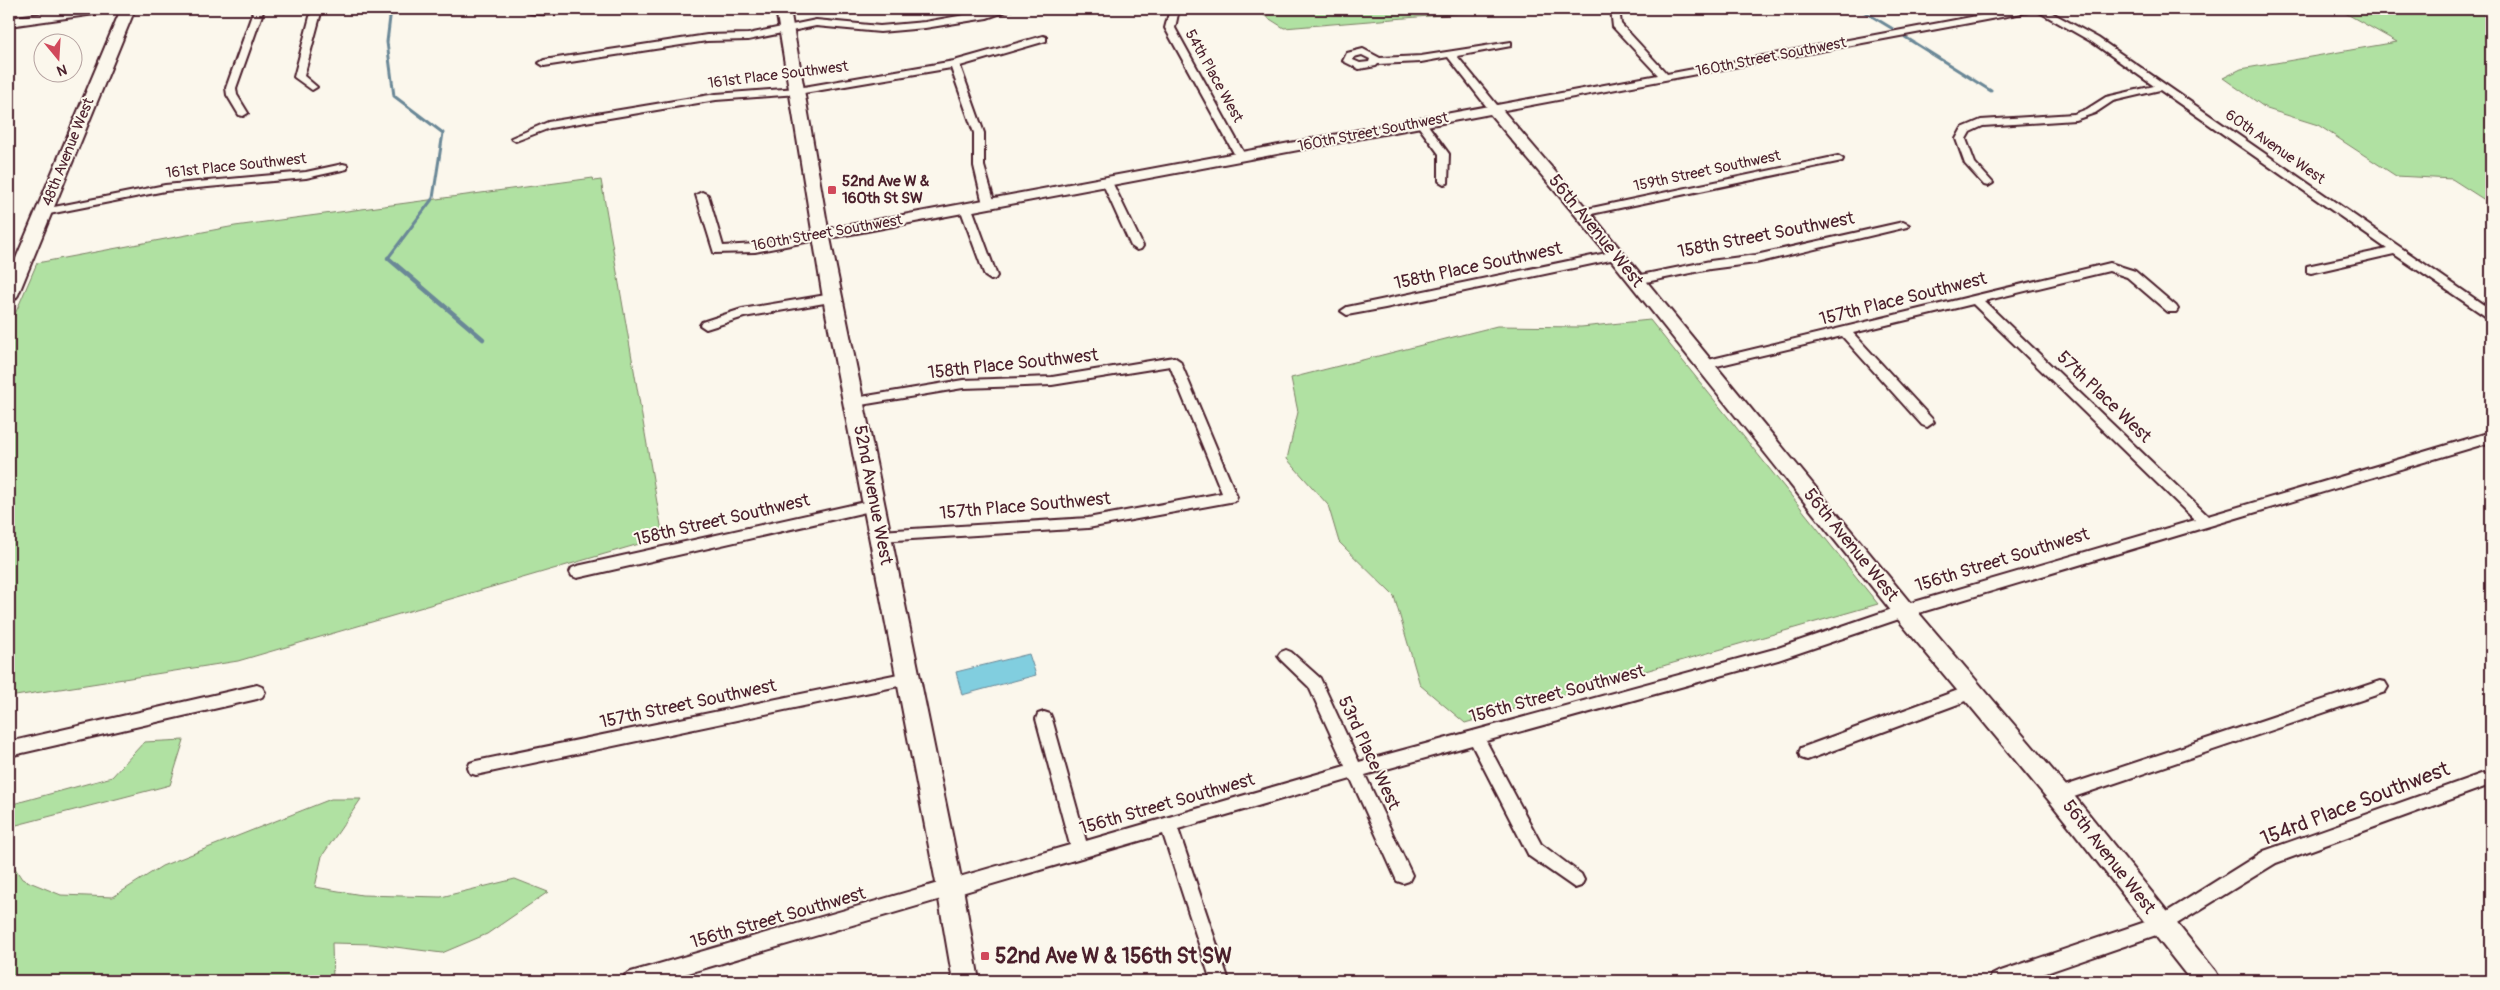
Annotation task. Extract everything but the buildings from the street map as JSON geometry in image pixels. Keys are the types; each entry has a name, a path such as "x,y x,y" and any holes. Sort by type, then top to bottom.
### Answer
{"street":[{"path":"9,22 102,9"},
{"name":"48th Avenue West","path":"9,295 128,9"},
{"path":"242,113 232,95 231,88 259,9"},
{"path":"312,87 299,77 317,9"},
{"path":"530,10 566,9"},
{"name":"52nd Avenue West","path":"783,9 832,298 855,402 950,888 966,981"},
{"path":"544,63 707,38 748,37 816,23 880,29 952,21 1007,9"},
{"name":"54th Place West","path":"1174,9 1170,28 1240,156"},
{"path":"1615,9 1616,26 1664,77"},
{"name":"160th Street Southwest","path":"702,195 718,250 755,248 2028,9"},
{"name":"60th Avenue West","path":"2039,9 2095,40 2491,316"},
{"name":"161st Place Southwest","path":"516,138 548,125 707,99 798,92 955,64 1043,39"},
{"path":"1375,61 1402,61 1508,44"},
{"path":"1451,54 1494,109"},
{"path":"955,64 978,133 978,166 990,204"},
{"path":"1988,182 1970,164 1961,139 1966,130 1981,123 2075,116 2091,111 2110,99 2161,87"},
{"name":"56th Avenue West","path":"1494,109 1582,213 1904,611 2059,795 2208,981"},
{"path":"1420,123 1444,154 1444,181"},
{"name":"159th Street Southwest","path":"1582,213 1838,159"},
{"name":"161st Place Southwest","path":"44,212 165,188 200,183 306,175 343,167"},
{"path":"1107,182 1137,246"},
{"path":"966,208 991,276"},
{"name":"158th Street Southwest","path":"1636,280 1710,265 1756,259 1903,226"},
{"path":"2311,269 2397,250"},
{"name":"158th Place Southwest","path":"1347,311 1616,255"},
{"name":"157th Place Southwest","path":"1704,365 2110,267 2131,274 2172,309"},
{"path":"706,325 742,313 832,298"},
{"name":"57th Place West","path":"1977,300 2205,521"},
{"path":"1845,332 1927,422"},
{"name":"158th Place Southwest","path":"855,402 963,384 1052,381 1174,361 1230,497"},
{"name":"156th Street Southwest","path":"631,981 1356,770 1778,654 1904,611 2491,437"},
{"name":"157th Place Southwest","path":"880,536 1088,523 1230,497"},
{"name":"158th Street Southwest","path":"577,572 874,505"},
{"name":"53rd Place West","path":"1286,656 1315,683 1403,875"},
{"name":"157th Street Southwest","path":"476,768 908,678"},
{"path":"2059,795 2380,688"},
{"path":"9,749 257,692"},
{"path":"1807,753 1972,692"},
{"path":"1044,719 1080,851"},
{"path":"1476,737 1536,850 1575,880"},
{"name":"154rd Place Southwest","path":"1998,981 2162,925 2270,857 2484,780"},
{"path":"1168,825 1220,981"}],"green space":[{"path":"1254,9 1514,9 1284,28"},
{"path":"2338,9 2491,9 2491,204 2452,179 2396,176 2318,125 2267,109 2223,78 2241,69 2397,42"},
{"path":"593,178 594,181 601,180 663,537 238,661 9,697 9,328 37,263 235,226"},
{"path":"1650,320 1878,604 1465,723 1420,685 1394,596 1339,542 1328,505 1287,459 1298,412 1291,378 1497,326 1581,327"},
{"path":"184,740 170,785 9,827 9,805 112,777 144,742"},
{"path":"331,799 361,799 322,856 315,887 362,895 441,897 515,879 548,892 487,934 442,953 372,944 332,943 333,981 9,981 9,859 22,879 61,895 113,897 162,866"}],"water":[{"path":"1029,654 1036,675 962,695 956,672"}],"waterway":[{"path":"388,258 433,198 443,133 394,96 387,42 391,9"},
{"path":"1860,9 1893,29"},
{"path":"1905,37 1991,91"},
{"path":"388,258 483,339"}],"place":[{"name":"52nd Ave W & 160th St SW","path":"832,190"},
{"name":"52nd Ave W & 156th St SW","path":"985,956"}]}
